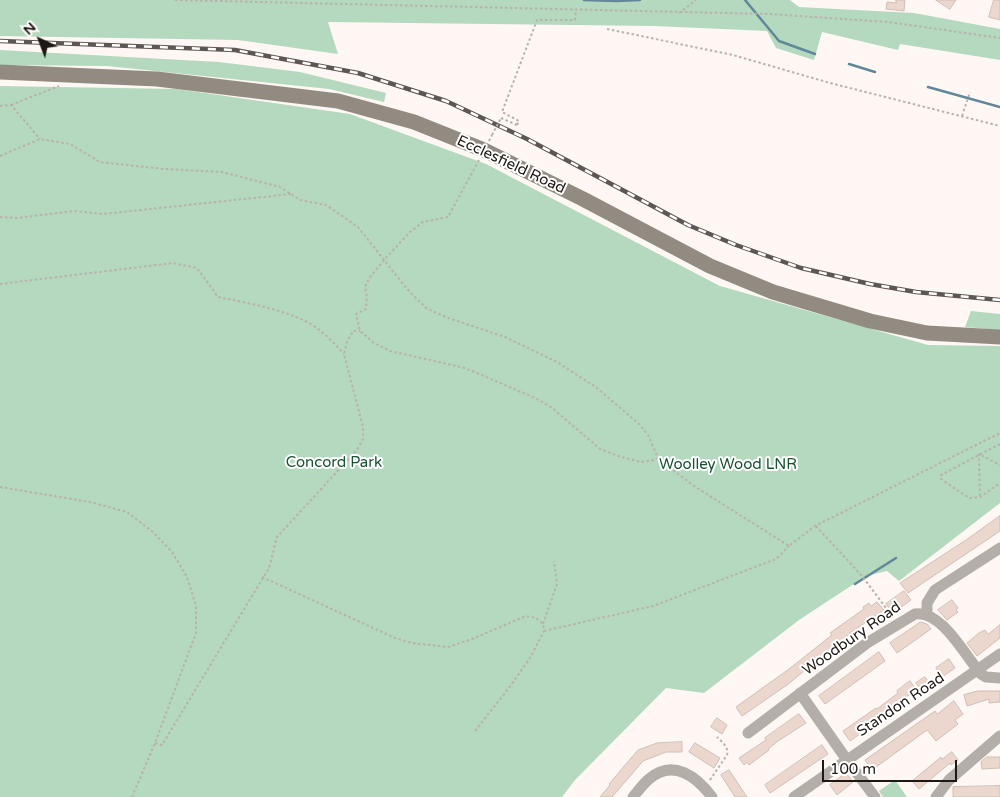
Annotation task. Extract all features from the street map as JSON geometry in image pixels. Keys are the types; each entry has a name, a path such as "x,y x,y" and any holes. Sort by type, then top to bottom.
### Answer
{"main road":[{"name":"Ecclesfield Road","path":"0,72 157,79 338,101 414,122 484,150 583,199 710,266 774,292 870,321 927,333 1000,337"}],"street":[{"path":"927,614 927,602 935,590 1000,548"},
{"name":"Woodbury Road","path":"875,797 846,760 800,693 867,643 915,614 921,613 927,614 938,621 952,635 978,670"},
{"name":"Standon Road","path":"794,797 1000,654"},
{"path":"978,670 986,677 1000,678"},
{"path":"748,734 800,693"},
{"path":"936,797 950,780 1000,736"},
{"path":"633,797 650,778 672,771 688,773 697,779 712,797"}],"path":[{"path":"175,0 744,15 768,14 888,22 1000,38"},
{"path":"679,13 695,1"},
{"path":"492,135 501,118 517,125 519,121 502,112 537,20 575,20 576,10"},
{"path":"607,29 732,55 1000,126"},
{"path":"0,106 10,105 59,87 68,74"},
{"path":"962,116 970,92"},
{"path":"10,105 40,139"},
{"path":"0,156 40,139 70,144 100,162 164,169 222,172 280,186 300,200 326,205 358,227 407,290 426,308 448,318 505,337 557,362 597,388 648,434 658,458 694,486 789,546"},
{"path":"484,150 448,217 423,222 410,232 370,277 365,287 368,297 366,309 356,314 360,331 374,343 390,351 465,368 535,398 551,407 600,450 621,458 641,462 658,458"},
{"path":"0,217 17,218 74,211 103,214 291,194"},
{"path":"0,284 173,263 197,268 218,297 264,306 306,321 329,338 344,354 363,427 364,439 358,450 277,537 269,568 162,745 155,743"},
{"path":"344,354 347,342 353,331 360,331"},
{"path":"544,631 653,606 776,559 789,546 816,526 1000,433"},
{"path":"1000,444 941,475 942,479 969,498 980,497 1000,483"},
{"path":"979,454 1000,465"},
{"path":"979,454 980,497"},
{"path":"0,487 90,502 127,512 154,532 172,552 187,577 196,606 196,633 155,743 132,797"},
{"path":"816,526 862,576 897,624"},
{"path":"475,731 530,658 544,631 543,624 557,584 554,561"},
{"path":"262,577 395,638 412,643 448,647 472,640 526,616 536,618 543,624"},
{"path":"704,787 727,755 728,751 725,745 717,737"}],"green space":[{"path":"0,0 790,0 799,7 914,13 1000,29 1000,60 900,44 898,50 822,32 814,60 776,48 767,31 654,26 328,22 338,54 238,40 0,36"},
{"path":"0,50 219,62 300,72 386,93 384,102 329,89 107,66 0,65"},
{"name":"Concord Park","path":"0,86 177,89 350,114 486,164 720,286 928,345 1000,346 1000,503 899,581 887,571 866,576 799,620 704,693 666,688 575,780 562,797 0,797"},
{"path":"971,311 1000,314 1000,330 965,327"},
{"path":"895,780 907,797 883,797 879,791"}],"building":[{"path":"896,0 905,0 904,11 886,9 887,2 896,3"},
{"path":"936,0 956,0 950,9"},
{"path":"994,0 1000,0 1000,20 989,17"},
{"path":"1000,516 1000,531 908,593 900,583 966,540"},
{"path":"904,591 911,600 893,613 886,604"},
{"path":"952,600 958,608 956,610 958,612 947,620 938,610"},
{"path":"877,602 884,610 850,633 833,648 834,650 742,716 736,707 789,669 832,635 830,633 864,609 863,607 869,603 871,606"},
{"path":"921,622 927,624 931,629 897,653 890,643"},
{"path":"1000,625 1000,638 977,656 967,643 979,633 985,630 988,634"},
{"path":"879,652 885,661 825,704 819,696"},
{"path":"949,659 955,668 942,677 936,668"},
{"path":"925,677 933,688 924,694 916,683"},
{"path":"910,681 916,690 895,705 897,708 850,741 843,731 877,709"},
{"path":"978,691 1000,691 1000,702 989,703 989,699 967,706 964,695"},
{"path":"954,701 963,714 955,720 958,724 936,741 927,730 872,770 865,760 935,711 937,714"},
{"path":"799,714 806,723 778,741 749,765 747,762 744,765 739,758"},
{"path":"717,718 727,725 722,734 711,727"},
{"path":"682,742 682,752 666,752 643,761 612,797 600,797 638,750 657,743"},
{"path":"695,743 720,758 714,768 689,752"},
{"path":"822,745 828,754 770,793 765,785"},
{"path":"952,752 958,760 951,765 950,763 919,789 912,781 941,757 942,759"},
{"path":"987,757 1000,757 1000,768 982,769 981,762"},
{"path":"729,770 747,797 735,797 721,775"},
{"path":"846,773 853,782 837,795 830,785"},
{"path":"1000,786 1000,797 953,797 953,787"}],"waterway":[{"path":"584,0 640,0"},
{"path":"745,0 779,41 815,54"},
{"path":"849,64 875,72"},
{"path":"928,87 1000,107"},
{"path":"855,584 896,558"}],"railway":[{"path":"0,41 235,50 358,73 446,101 527,139 688,225 736,245 801,268 870,284 916,292 1000,300"}],"park label":[{"name":"Woolley Wood LNR","path":"728,465"}]}
